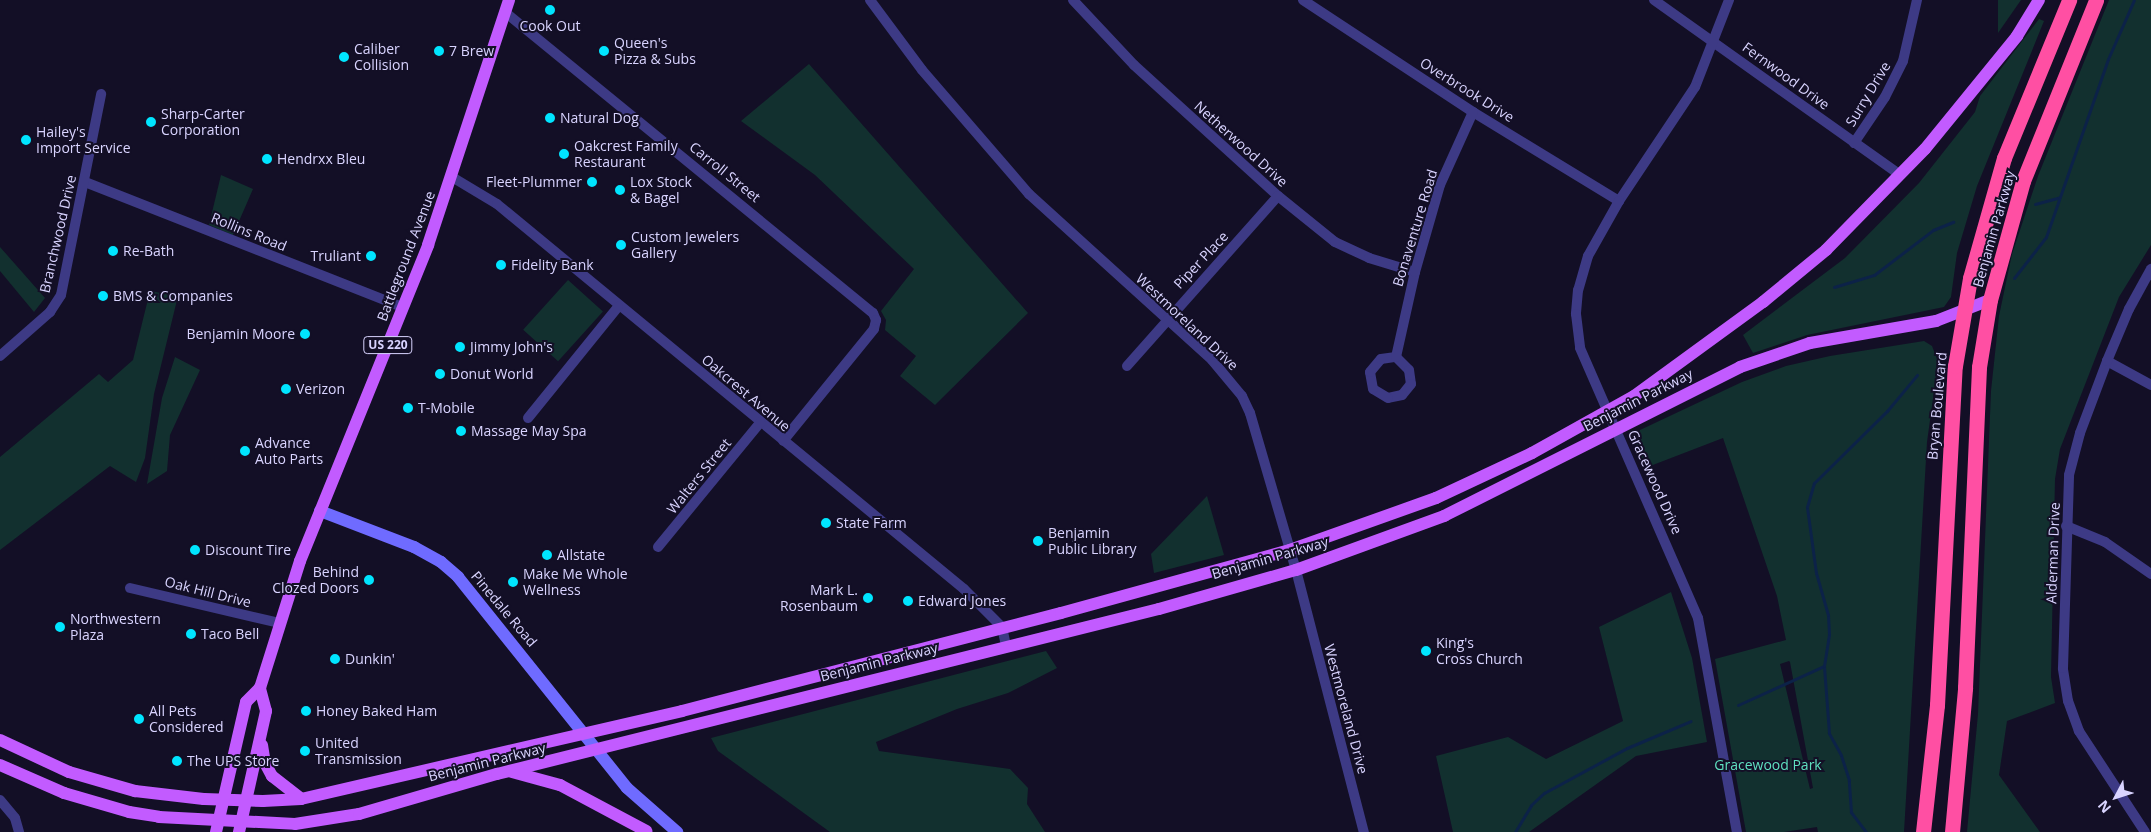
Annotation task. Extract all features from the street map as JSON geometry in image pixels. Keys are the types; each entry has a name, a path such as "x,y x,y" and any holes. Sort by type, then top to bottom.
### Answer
{"highway":[{"name":"Bryan Boulevard","path":"1923,832 1937,705 1946,494 1955,366 1970,278 2004,158 2069,0"},
{"name":"Benjamin Parkway","path":"1990,300 2024,181 2096,0"},
{"path":"1952,832 1965,688 1979,368 1990,300"}],"main road":[{"name":"Benjamin Parkway","path":"0,740 35,759 108,784 166,796 246,801 301,799 585,734 1002,627 1290,550 1436,498 1608,412 1763,302 1826,250 1900,175 1973,92 2017,36 2039,0"},
{"name":"Battleground Avenue","path":"217,827 221,800 246,702 260,688 279,623 320,511 403,307 452,178 507,6"},
{"name":"Benjamin Parkway","path":"0,765 64,792 128,812 217,827 240,828 295,824 359,814 509,771 599,751 1006,646 1160,609 1296,570 1444,516 1541,470 1616,428 1740,367 1810,344 1936,321 1990,300"},
{"name":"Battleground Avenue","path":"240,828 266,711 260,688"},
{"path":"260,738 264,763 272,776 301,799"},
{"path":"509,771 560,785 646,832"}],"street":[{"name":"Westmoreland Drive","path":"870,0 922,70 1029,194 1212,360 1242,396 1250,413 1296,570 1364,832"},
{"name":"Netherwood Drive","path":"1073,0 1134,65 1278,196 1335,242 1369,258 1415,272"},
{"name":"Overbrook Drive","path":"1303,0 1473,112 1619,201"},
{"name":"Fernwood Drive","path":"1654,0 1900,175"},
{"name":"Gracewood Drive","path":"1729,0 1695,87 1619,201 1588,256 1578,290 1576,314 1580,348 1698,618 1737,832"},
{"name":"Surry Drive","path":"1854,143 1885,97 1903,61 1918,0"},
{"name":"Carroll Street","path":"507,6 865,305 876,320 874,329 783,442"},
{"name":"Branchwood Drive","path":"0,356 50,312 61,295 101,94"},
{"name":"Bonaventure Road","path":"1396,357 1415,272 1440,185 1473,112"},
{"name":"Oakcrest Avenue","path":"452,178 497,204 618,306 964,589 1002,627"},
{"name":"Rollins Road","path":"85,182 403,307"},
{"name":"Piper Place","path":"1127,366 1166,319 1278,196"},
{"name":"Alderman Drive","path":"2145,832 2079,731 2068,701 2064,668 2066,526 2069,475 2080,433 2107,361 2129,309 2151,269"},
{"path":"528,418 618,306"},
{"path":"1396,357 1409,370 1411,384 1402,395 1388,398 1373,388 1370,372 1381,359 1396,357"},
{"path":"2107,361 2151,385"},
{"name":"Walters Street","path":"658,547 760,423"},
{"name":"Pinedale Road","path":"320,511 414,546 441,562 472,592 627,788 677,832"},
{"path":"2066,526 2105,542 2151,574"},
{"name":"Oak Hill Drive","path":"130,588 279,623"},
{"path":"1002,627 1006,646"},
{"path":"0,800 6,803 15,818 19,832"}],"green space":[{"path":"1998,0 2021,0 1998,33"},
{"path":"2109,0 2151,0 2151,245 2119,297 2060,449 2055,479 2051,677 2055,703 2007,721 1999,775 2040,832 1967,832 1978,714 1991,391 1999,316 2012,254 2038,176"},
{"path":"2039,19 2044,21 1977,186 1957,253 1951,297 1944,307 1807,335 1753,353 1743,335 1845,258 1919,183 1975,112 1980,96"},
{"path":"809,64 1028,313 935,405 900,376 916,356 885,330 886,320 881,311 914,269 815,175 741,121"},
{"path":"221,175 253,189 233,235 209,225"},
{"path":"0,247 45,298 34,312 0,271"},
{"path":"568,280 603,311 558,361 523,330"},
{"path":"150,291 178,296 154,394 145,458 136,482 110,466 0,550 0,457 99,374 108,382 133,360"},
{"name":"Gracewood Park","path":"1924,341 1932,346 1938,362 1927,442 1904,832 1818,832 1817,827 1784,832 1746,832 1715,659 1786,640 1777,596 1723,438 1645,468 1634,441 1640,430 1742,382 1786,366 1830,356","holes":["1790,662 1813,788 1810,789 1780,664"]},
{"path":"175,357 200,370 170,435 167,471 147,484 162,398"},
{"path":"1207,496 1224,555 1154,573 1151,554"},
{"path":"1671,592 1692,658 1707,742 1636,756 1529,832 1453,832 1436,756 1508,737 1546,759 1623,721 1599,627"},
{"path":"1046,651 1057,668 1008,693 957,709 876,742 879,751 1010,769 1028,788 1027,804 1045,832 830,832 718,751 711,738"}],"waterway":[{"path":"2014,278 2046,237 2108,59 2134,0"},
{"path":"2035,204 2058,198"},
{"path":"1834,287 1874,275 1933,230 1953,222"},
{"path":"1866,832 1851,812 1849,780 1841,755 1829,733 1824,666 1829,634 1828,615 1816,573 1807,507 1814,483 1887,411 1917,375"},
{"path":"1738,705 1824,666"},
{"path":"1515,832 1531,805 1544,793 1627,748 1691,721"}],"place":[{"name":"Cook Out","path":"550,10"},
{"name":"7 Brew","path":"439,51"},
{"name":"Queen's Pizza & Subs","path":"604,51"},
{"name":"Caliber Collision","path":"344,57"},
{"name":"Natural Dog","path":"550,118"},
{"name":"Sharp-Carter Corporation","path":"151,122"},
{"name":"Hailey's Import Service","path":"26,140"},
{"name":"Oakcrest Family Restaurant","path":"564,154"},
{"name":"Hendrxx Bleu","path":"267,159"},
{"name":"Fleet-Plummer","path":"592,182"},
{"name":"Lox Stock & Bagel","path":"620,190"},
{"name":"Custom Jewelers Gallery","path":"621,245"},
{"name":"Re-Bath","path":"113,251"},
{"name":"Truliant","path":"371,256"},
{"name":"Fidelity Bank","path":"501,265"},
{"name":"BMS & Companies","path":"103,296"},
{"name":"Benjamin Moore","path":"305,334"},
{"name":"Jimmy John's","path":"460,347"},
{"name":"Donut World","path":"440,374"},
{"name":"Verizon","path":"286,389"},
{"name":"T-Mobile","path":"408,408"},
{"name":"Massage May Spa","path":"461,431"},
{"name":"Advance Auto Parts","path":"245,451"},
{"name":"State Farm","path":"826,523"},
{"name":"Benjamin Public Library","path":"1038,541"},
{"name":"Discount Tire","path":"195,550"},
{"name":"Allstate","path":"547,555"},
{"name":"Behind Clozed Doors","path":"369,580"},
{"name":"Make Me Whole Wellness","path":"513,582"},
{"name":"Mark L. Rosenbaum","path":"868,598"},
{"name":"Edward Jones","path":"908,601"},
{"name":"Northwestern Plaza","path":"60,627"},
{"name":"Taco Bell","path":"191,634"},
{"name":"King's Cross Church","path":"1426,651"},
{"name":"Dunkin'","path":"335,659"},
{"name":"Honey Baked Ham","path":"306,711"},
{"name":"All Pets Considered","path":"139,719"},
{"name":"United Transmission","path":"305,751"},
{"name":"The UPS Store","path":"177,761"}]}
